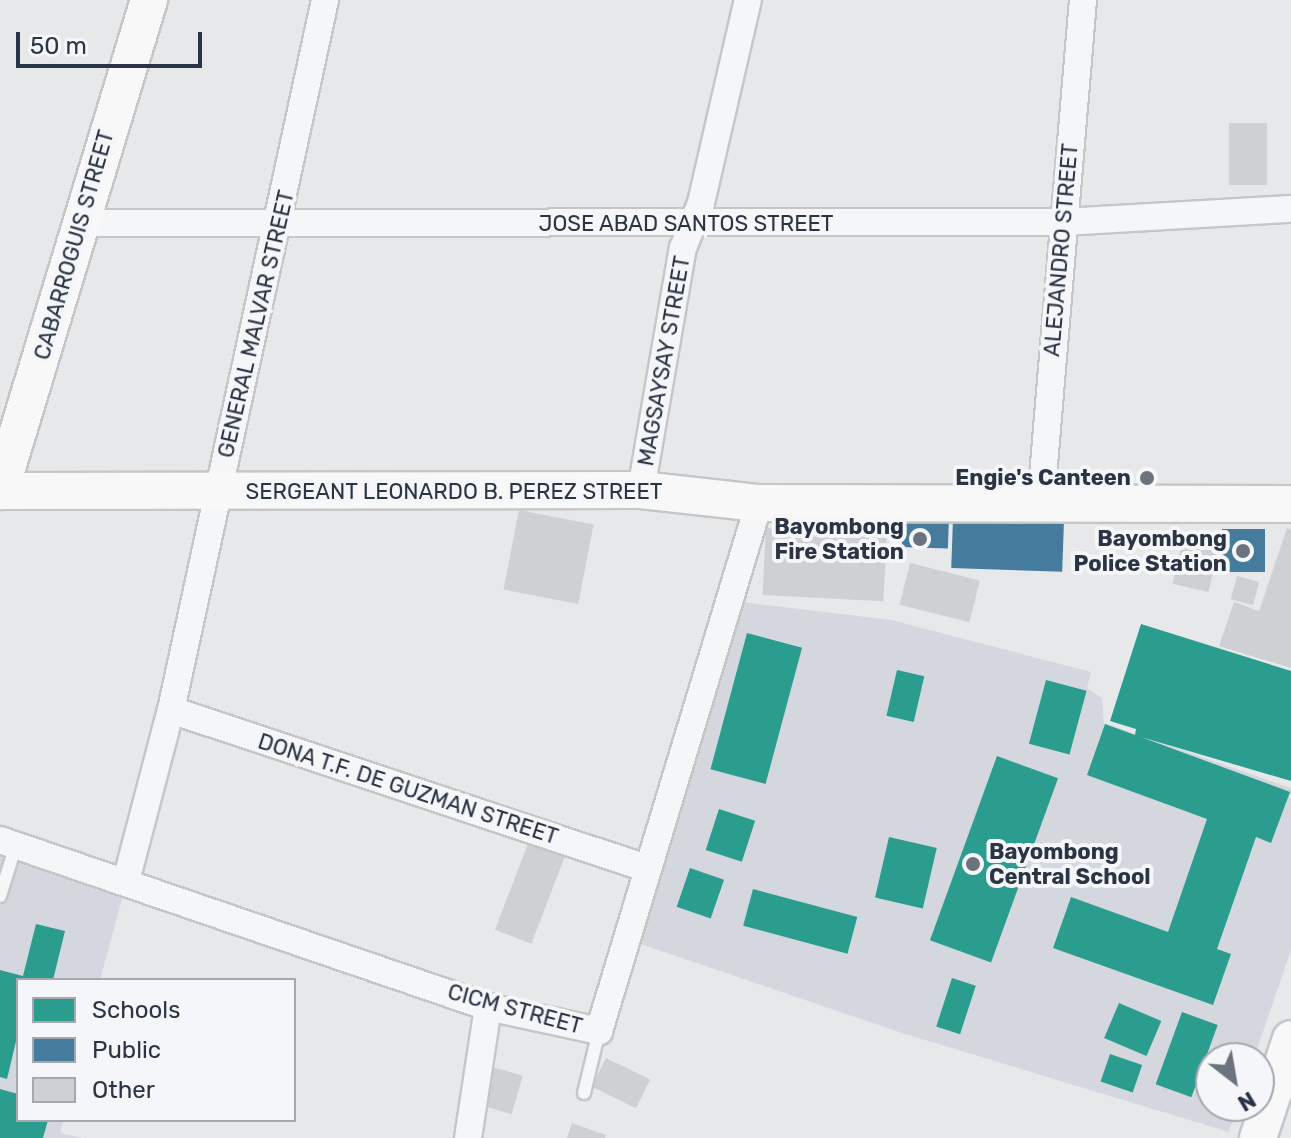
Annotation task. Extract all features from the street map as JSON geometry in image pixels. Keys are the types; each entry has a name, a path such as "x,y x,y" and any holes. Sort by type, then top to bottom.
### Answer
{"street":[{"name":"CABARROGUIS STREET","path":"0,491 149,0"},
{"name":"GENERAL MALVAR STREET","path":"126,881 171,710 280,224 325,0"},
{"name":"MAGSAYSAY STREET","path":"641,490 691,224 701,203 748,0"},
{"name":"ALEJANDRO STREET","path":"1041,500 1083,0"},
{"name":"JOSE ABAD SANTOS STREET","path":"81,223 1063,222 1291,209"},
{"name":"SERGEANT LEONARDO B. PEREZ STREET","path":"0,491 641,490 759,503 1041,500 1291,504"},
{"name":"CICM STREET","path":"8,843 488,1007 599,1031 645,868 759,503"},
{"name":"DONA T.F. DE GUZMAN STREET","path":"171,710 645,868"},
{"path":"468,1138 488,1007"},
{"path":"1258,1138 1291,1039"}],"lane":[{"path":"0,896 8,843"},
{"path":"584,1093 599,1031"}],"shaded area":[{"name":"Bayombong Central School","path":"734,601 891,620 1091,672 1087,688 1102,698 1104,723 1291,788 1291,950 1259,1042 1195,1042 1195,1122 902,1033 632,941"},
{"path":"0,847 125,888 101,978 16,978 16,1122 63,1122 60,1133 82,1138 0,1138"},
{"name":"Bayombong Central School","path":"1196,1122 1232,1122 1229,1132"}],"building: Schools":[{"path":"1141,624 1291,671 1291,781 1141,737 1290,792 1271,843 1256,837 1217,949 1231,954 1213,1005 1053,948 1071,897 1168,932 1207,819 1087,775 1105,724 1135,735 1136,729 1110,721"},
{"path":"747,633 802,648 766,784 711,769"},
{"path":"897,670 924,676 914,722 886,716"},
{"path":"1046,680 1087,691 1069,755 1029,744"},
{"path":"997,756 1058,778 991,962 930,940"},
{"path":"719,809 755,821 742,862 706,850"},
{"path":"889,837 937,848 923,908 875,897"},
{"path":"690,868 724,880 711,918 677,907"},
{"path":"753,889 857,917 847,954 743,926"},
{"path":"36,924 65,931 53,978 16,978 16,1041 7,1079 0,1077 0,970 23,976"},
{"path":"952,978 976,986 960,1034 936,1027"},
{"path":"1119,1003 1161,1021 1146,1056 1104,1038"},
{"path":"1182,1012 1218,1025 1212,1042 1195,1042 1195,1087 1191,1097 1156,1084"},
{"path":"1110,1054 1142,1065 1133,1092 1101,1081"},
{"path":"0,1089 16,1093 16,1122 47,1122 43,1138 0,1138"}],"building: Public":[{"path":"903,516 949,518 948,549 902,547"},
{"path":"953,518 1064,522 1062,572 951,568"},
{"name":"Bayombong Police Station","path":"1222,529 1265,529 1265,572 1222,572"}],"building: Other":[{"path":"1229,123 1267,123 1267,185 1229,185"},
{"path":"519,510 594,525 578,604 504,590"},
{"path":"766,528 887,534 883,601 762,595"},
{"path":"1287,528 1291,530 1291,668 1219,646 1234,602 1259,611"},
{"path":"1183,538 1219,546 1208,592 1172,584"},
{"path":"910,563 980,580 969,622 900,605"},
{"path":"1237,576 1259,582 1253,605 1231,599"},
{"path":"529,841 565,855 531,944 495,930"},
{"path":"606,1058 650,1079 636,1108 592,1087"},
{"path":"489,1066 523,1076 512,1114 478,1104"},
{"path":"572,1123 606,1135 605,1138 567,1138"}],"place":[{"name":"Engie's Canteen","path":"1147,478"},
{"name":"Bayombong Fire Station","path":"920,539"},
{"name":"Bayombong Police Station","path":"1243,551"},
{"name":"Bayombong Central School","path":"973,864"}]}
